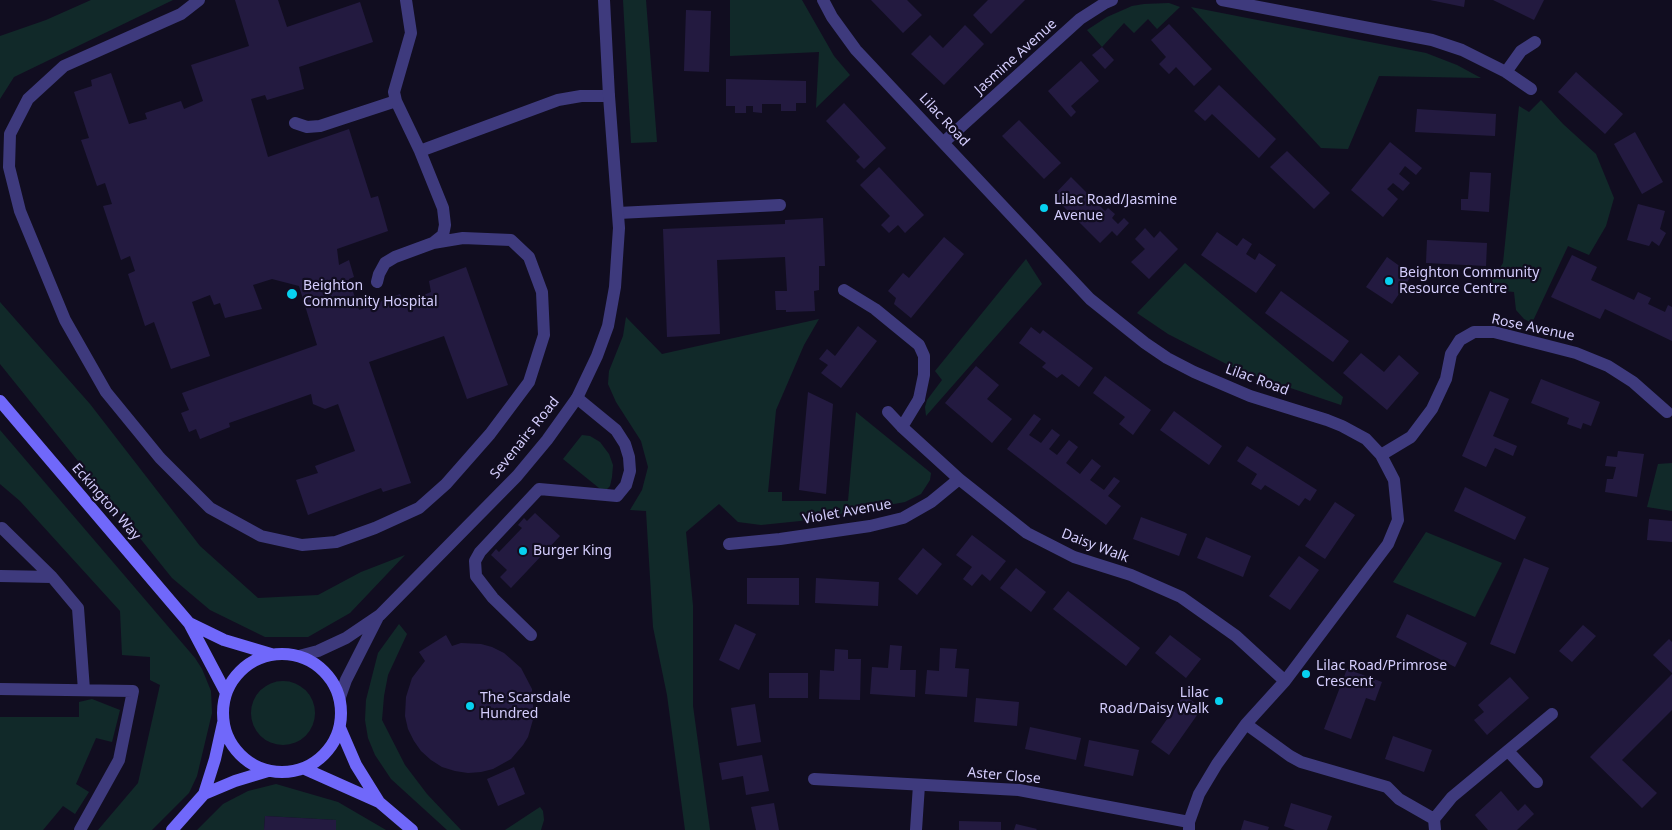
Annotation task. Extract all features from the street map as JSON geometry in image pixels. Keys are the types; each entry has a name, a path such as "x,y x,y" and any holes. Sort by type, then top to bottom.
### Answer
{"main road":[{"name":"Eckington Way","path":"0,401 189,623 226,693"},
{"name":"Eckington Way","path":"189,623 224,640 271,654"},
{"path":"172,830 204,794 223,724 223,708 226,693 235,676 249,663 271,654 299,656 313,662 325,671 340,697 342,713 340,728 333,745 321,759 293,772 268,771 252,765 239,754 229,740 223,724"},
{"path":"340,728 356,765 379,802"},
{"path":"305,768 379,802 412,830"},
{"path":"204,794 235,781 268,771"}],"street":[{"path":"199,0 181,14 64,66 28,99 10,134 9,167 20,211 65,320 106,392 160,458 210,508 261,536 302,545 336,542 375,528 419,508 446,484 490,434 529,382 544,335 542,292 529,257 511,240 463,238 433,243 395,257 385,263 377,282"},
{"path":"406,0 411,33 394,92 396,101 420,151 443,208 445,225 443,235 433,243"},
{"name":"Sevenairs Road","path":"299,656 318,651 346,638 380,615 516,476 547,440 577,398 597,356 608,326 615,287 619,228 604,0"},
{"name":"Lilac Road","path":"823,0 832,17 856,50 1090,299 1145,344 1194,372 1242,393 1342,426 1366,439 1382,455 1394,480 1398,520 1388,544 1285,681 1246,724 1217,764 1199,794 1189,826"},
{"name":"Jasmine Avenue","path":"944,142 1080,18 1112,0"},
{"path":"1222,0 1432,40 1462,50 1506,72 1532,89"},
{"path":"1506,72 1521,51 1535,42"},
{"path":"420,151 526,110 558,100 580,96 609,96"},
{"path":"295,123 307,127 320,126 396,101"},
{"path":"618,213 780,205"},
{"path":"844,290 875,309 919,345 924,356 924,375 919,399 902,427"},
{"name":"Rose Avenue","path":"1382,455 1411,437 1432,409 1446,378 1451,354 1460,340 1474,332 1494,332 1576,353 1608,366 1633,382 1667,412"},
{"path":"531,635 492,598 476,576 475,561 480,552 539,489 617,496 626,485 630,470 625,444 616,430 577,398"},
{"name":"Daisy Walk","path":"888,412 959,479 1027,533 1074,557 1130,575 1181,597 1236,636 1285,681"},
{"name":"Violet Avenue","path":"729,544 870,526 903,518 931,502 959,479"},
{"path":"2,528 52,577 78,608 84,690"},
{"path":"0,576 52,577"},
{"name":"Sevenairs Road","path":"340,697 346,680 380,615"},
{"path":"0,689 133,691 119,760 80,830"},
{"path":"1246,724 1301,762 1387,787 1399,799 1435,824 1452,797 1552,714"},
{"path":"1508,751 1537,782"},
{"name":"Aster Close","path":"814,779 1019,790 1189,826"},
{"path":"916,830 919,786"}],"green space":[{"path":"91,0 173,0 14,77 0,99 0,36 46,20"},
{"path":"623,0 646,0 657,142 631,143"},
{"path":"730,0 802,0 834,56 850,75 816,108 819,52 730,56"},
{"path":"1169,3 1180,7 1157,29 1148,19 1134,33 1124,23 1102,47 1087,30 1107,17 1132,6"},
{"path":"1191,7 1426,53 1457,65 1481,78 1379,76 1348,149 1321,148"},
{"path":"1541,100 1563,124 1596,154 1614,198 1606,226 1589,255 1568,246 1532,323 1524,319 1516,310 1514,292 1487,289 1503,263 1519,106 1529,112"},
{"path":"1026,259 1042,284 926,416 925,407 927,400 942,380 935,371"},
{"path":"1185,263 1343,397 1341,405 1240,371 1168,334 1137,313"},
{"path":"0,302 90,404 200,546 258,598 318,595 361,572 405,555 350,613 308,637 265,637 210,610 172,578 0,364"},
{"path":"626,317 662,354 819,319 804,345 776,410 768,492 782,492 782,501 848,501 856,412 931,473 930,480 921,494 905,502 800,521 761,525 738,522 719,504 686,532 693,606 693,706 710,830 685,830 667,695 653,627 646,511 630,510 642,490 648,467 641,441 616,402 608,384 609,371 623,336"},
{"path":"0,430 195,658 211,691 212,713 197,776 189,793 152,830 98,830 138,783 160,685 150,680 150,657 122,655 120,611 20,501 0,484"},
{"path":"582,435 590,436 600,442 609,454 613,465 612,477 610,486 604,492 563,459"},
{"path":"1672,463 1672,511 1647,507 1658,464"},
{"path":"1426,532 1502,563 1475,617 1393,582"},
{"path":"399,624 407,634 388,675 382,720 405,765 427,794 461,830 447,830 391,779 375,755 368,738 365,720 366,700 378,653"},
{"path":"277,681 289,681 306,690 313,701 315,713 313,725 306,736 289,745 277,745 265,740 256,731 251,719 251,707 256,695 265,686"},
{"path":"92,699 120,710 112,742 96,738 76,784 89,792 75,814 63,806 43,830 0,830 0,717 79,717 79,702"},
{"path":"276,784 338,802 386,830 336,830 336,820 265,816 264,830 197,830 223,804 248,791"},
{"path":"540,807 543,811 544,820 541,830 505,830"}],"building":[{"name":"Beighton Community Hospital","path":"235,0 278,0 287,27 360,2 373,42 299,67 304,89 267,100 265,95 251,99 268,157 349,129 371,198 378,196 388,231 337,249 339,265 349,260 354,277 349,279 359,310 400,294 404,303 431,292 429,281 466,267 508,385 467,399 444,336 369,362 411,483 383,492 381,488 308,515 296,480 318,473 315,466 355,451 338,404 325,409 313,404 311,394 229,423 230,427 200,439 196,429 189,432 181,413 189,410 182,393 317,345 299,286 272,279 253,285 262,309 225,318 220,303 214,305 210,295 192,302 210,356 171,369 154,322 145,326 128,274 135,271 130,256 121,260 103,206 112,204 105,183 97,186 81,140 89,138 74,92 92,86 91,80 111,73 129,124 147,119 145,113 181,101 184,109 203,101 191,65 249,46"},
{"path":"871,0 907,0 922,15 903,33"},
{"path":"988,0 1025,0 991,34 973,15"},
{"path":"1430,0 1465,0 1464,7"},
{"path":"1493,0 1544,0 1534,20"},
{"path":"686,10 711,11 709,72 684,71"},
{"path":"1169,24 1212,69 1194,86 1176,67 1169,74 1159,64 1166,57 1151,40"},
{"path":"965,25 984,44 944,85 911,54 930,35 943,48"},
{"path":"1102,47 1114,60 1105,69 1092,55"},
{"path":"1081,61 1099,81 1071,106 1076,112 1071,117 1048,91"},
{"path":"1576,72 1623,114 1605,134 1558,92"},
{"path":"726,79 806,81 806,103 796,103 796,111 781,111 781,104 762,104 762,113 753,112 753,106 746,106 746,113 735,113 735,106 726,106"},
{"path":"1219,85 1276,139 1259,158 1212,114 1205,121 1194,111"},
{"path":"844,103 886,148 864,169 856,161 860,157 826,121"},
{"path":"1417,109 1496,114 1495,136 1415,132"},
{"path":"1019,120 1061,163 1044,179 1002,136"},
{"path":"1635,132 1663,182 1642,194 1614,144"},
{"path":"1390,142 1422,168 1416,175 1405,166 1399,174 1410,183 1403,191 1393,183 1387,189 1398,199 1383,217 1351,190"},
{"path":"1287,151 1330,193 1314,209 1270,167"},
{"path":"879,167 924,215 905,233 898,225 889,233 881,225 890,216 860,185"},
{"path":"1470,172 1491,173 1489,212 1461,210 1461,199 1468,199"},
{"path":"1071,177 1105,211 1108,208 1115,214 1112,218 1118,224 1124,218 1129,223 1117,236 1112,231 1100,243 1053,196"},
{"path":"1638,204 1665,211 1660,229 1666,233 1659,246 1652,241 1649,246 1627,240"},
{"path":"823,218 825,266 819,266 819,290 814,291 815,311 786,312 786,310 776,310 775,291 787,291 785,257 717,260 720,334 667,337 663,229 785,224 785,220"},
{"path":"1145,228 1154,238 1160,231 1178,249 1149,279 1131,262 1145,249 1135,239"},
{"path":"1217,232 1237,246 1243,238 1252,244 1246,254 1255,260 1259,253 1276,265 1256,293 1201,255"},
{"path":"944,237 964,254 911,318 894,304 896,298 888,291 903,273 909,278"},
{"path":"1427,240 1487,243 1486,266 1426,263"},
{"path":"1572,255 1597,267 1591,280 1634,300 1638,292 1651,298 1648,304 1665,312 1668,305 1672,307 1672,341 1605,309 1600,319 1551,297"},
{"name":"Beighton Community Resource Centre","path":"1387,257 1412,275 1392,304 1366,287"},
{"path":"1281,291 1349,341 1333,362 1265,313"},
{"path":"858,326 877,341 841,388 821,373 828,365 819,359 827,349 835,356"},
{"path":"1031,327 1040,334 1043,330 1093,368 1079,387 1062,374 1057,378 1042,367 1046,363 1019,343"},
{"path":"1361,353 1384,372 1399,355 1419,373 1387,410 1343,373"},
{"path":"976,366 999,385 987,399 1012,419 992,443 945,403"},
{"path":"1105,376 1151,410 1133,435 1119,424 1125,417 1093,393"},
{"path":"1541,379 1600,402 1591,426 1583,423 1581,429 1567,424 1569,418 1531,403"},
{"path":"1490,391 1509,399 1493,436 1517,446 1513,456 1495,448 1486,467 1462,456"},
{"path":"808,392 833,404 826,494 799,490"},
{"path":"1174,411 1222,446 1209,465 1160,430"},
{"path":"1034,414 1041,419 1029,435 1041,443 1052,429 1060,435 1049,449 1057,455 1069,440 1078,447 1066,463 1080,474 1092,459 1101,466 1090,480 1104,490 1114,477 1120,481 1108,496 1121,506 1106,525 1007,449"},
{"path":"1247,446 1317,490 1310,501 1305,498 1299,506 1265,485 1261,490 1251,484 1257,474 1237,461"},
{"path":"1618,451 1644,454 1637,497 1605,492 1607,479 1613,479 1616,467 1605,466 1607,456 1617,457"},
{"path":"1465,487 1526,517 1515,540 1454,511"},
{"path":"1335,502 1355,515 1325,559 1305,546"},
{"name":"Burger King","path":"535,513 560,536 511,588 500,577 507,570 491,555 496,549 499,552 522,528 518,525 524,518 527,521"},
{"path":"1141,517 1187,534 1179,556 1133,539"},
{"path":"1649,519 1672,521 1672,542 1647,540"},
{"path":"972,535 1006,561 990,581 982,574 972,586 963,579 972,567 956,555"},
{"path":"1206,537 1251,556 1243,577 1197,558"},
{"path":"923,548 942,564 917,595 898,579"},
{"path":"1299,556 1319,570 1290,610 1269,596"},
{"path":"1524,558 1549,568 1515,654 1490,644"},
{"path":"1016,568 1046,592 1031,612 1000,588"},
{"path":"747,578 799,578 799,605 747,604"},
{"path":"816,578 879,582 878,606 815,603"},
{"path":"1068,591 1140,648 1126,666 1053,609"},
{"path":"1407,614 1467,643 1455,667 1396,637"},
{"path":"735,624 756,634 739,670 719,660"},
{"path":"1583,625 1596,636 1572,662 1559,651"},
{"name":"The Scarsdale Hundred","path":"446,635 452,646 461,643 481,644 504,653 521,668 532,689 534,716 528,737 511,759 493,769 468,773 442,767 421,751 408,729 405,716 406,697 412,678 425,661 419,652"},
{"path":"1170,635 1201,659 1186,678 1155,653"},
{"path":"1669,639 1672,642 1672,673 1653,655"},
{"path":"890,645 902,646 900,670 916,670 915,697 870,694 872,667 888,668"},
{"path":"940,648 957,649 955,668 969,669 967,697 925,694 927,670 939,671"},
{"path":"835,649 848,650 848,659 861,659 860,700 819,699 820,670 834,671"},
{"path":"1347,669 1382,682 1375,701 1366,698 1351,739 1324,729"},
{"path":"769,673 808,673 808,698 769,698"},
{"path":"1672,674 1672,710 1622,760 1657,793 1642,808 1590,757"},
{"path":"1510,677 1529,698 1487,735 1474,720 1484,712 1478,705"},
{"path":"1184,695 1202,708 1169,755 1151,742"},
{"path":"976,698 1019,702 1017,726 974,722"},
{"path":"755,704 761,742 737,746 731,708"},
{"path":"1030,727 1081,738 1076,760 1025,749"},
{"path":"1393,736 1432,750 1424,772 1385,759"},
{"path":"1089,740 1139,750 1133,776 1084,766"},
{"path":"762,755 769,791 746,795 743,776 722,780 719,763"},
{"path":"514,767 525,794 498,806 487,779"},
{"path":"1501,791 1518,811 1525,804 1534,814 1517,830 1488,830 1475,815"},
{"path":"774,803 779,830 756,830 751,807"},
{"path":"1291,803 1332,816 1327,830 1295,830 1284,826"},
{"path":"265,816 336,820 336,830 264,830"},
{"path":"1244,820 1269,827 1268,830 1241,830"},
{"path":"959,821 1001,822 1001,830 959,830"},
{"path":"1016,824 1037,829 1014,830"}],"place":[{"name":"Lilac Road/Jasmine Avenue","path":"1044,208"},
{"name":"Beighton Community Resource Centre","path":"1389,281"},
{"name":"Beighton Community Hospital","path":"292,294"},
{"name":"Burger King","path":"523,551"},
{"name":"Lilac Road/Primrose Crescent","path":"1306,674"},
{"name":"Lilac Road/Daisy Walk","path":"1219,701"},
{"name":"The Scarsdale Hundred","path":"470,706"}]}
